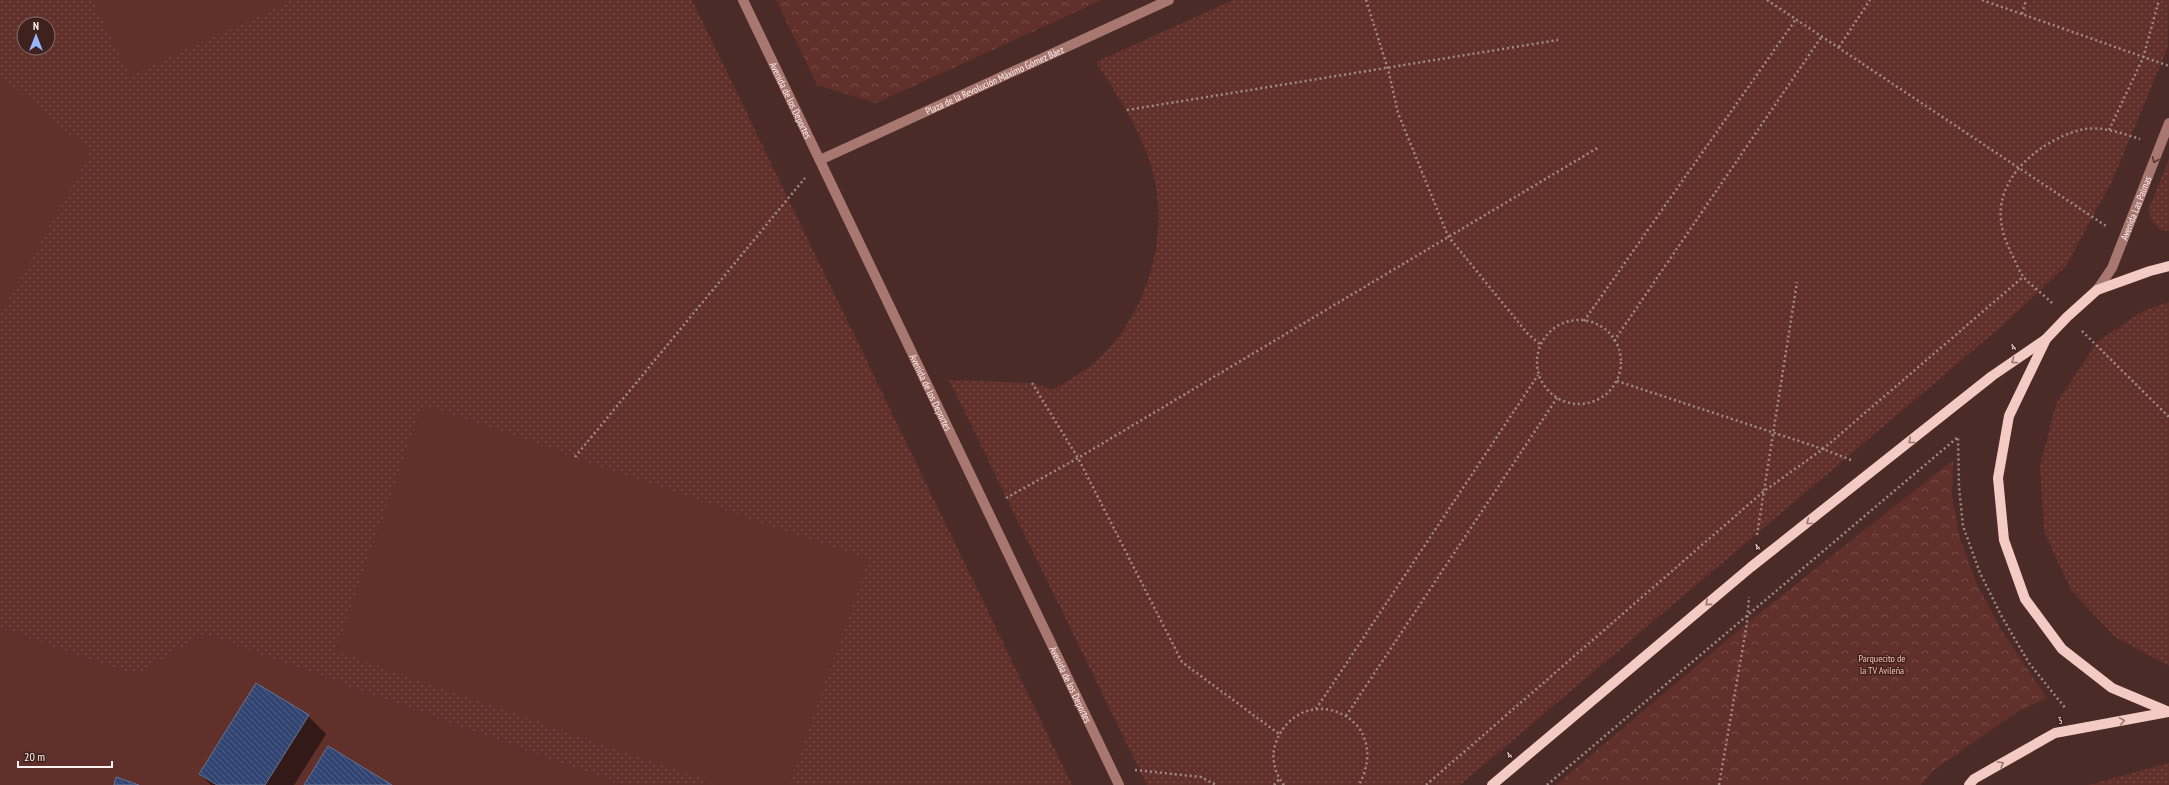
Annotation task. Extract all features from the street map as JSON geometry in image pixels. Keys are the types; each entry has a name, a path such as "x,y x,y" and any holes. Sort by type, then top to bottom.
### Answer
{"main road":[{"path":"2169,266 2150,271 2097,290 2067,317 2046,339 2009,416 1998,478 2004,540 2026,599 2062,649 2112,688 2169,712"},
{"name":"4","path":"1492,785 1751,567 1876,470 1992,376 2046,339"},
{"name":"3","path":"1969,785 1974,779 2055,733 2169,712"}],"street":[{"name":"Avenida de los Deportes","path":"743,0 1119,785"},
{"name":"Plaza de la Revolución Máximo Gómez Báez","path":"820,160 1169,0"},
{"name":"Avenida Las Palmas","path":"2097,290 2112,268 2169,123"}],"path":[{"path":"1366,0 1388,69 1398,113 1448,236 1528,334 1540,344"},
{"path":"1767,0 2124,238"},
{"path":"1839,47 1870,0"},
{"path":"1982,0 2169,66"},
{"path":"2022,14 2026,0"},
{"path":"2109,130 2143,58 2159,0"},
{"path":"1584,321 1796,19"},
{"path":"1614,341 1822,36"},
{"path":"1127,110 1388,69 1558,40"},
{"path":"2161,145 2109,130 2081,130 2051,142 2032,153 2020,168 2004,194 2001,219 2005,239 2023,276 2169,417"},
{"path":"986,509 1078,458 1599,147"},
{"path":"575,457 820,160"},
{"path":"1426,785 1764,491 1823,449 2023,276"},
{"path":"1577,319 1584,321 1594,322 1609,332 1620,350 1620,374 1617,381 1608,393 1591,402 1576,404 1557,398 1543,384 1538,374 1536,359 1540,344 1549,332 1565,322 1577,319"},
{"path":"1316,709 1538,374"},
{"path":"1617,381 1823,449 1876,470"},
{"path":"1032,383 1078,458 1182,662 1279,734"},
{"path":"1346,716 1557,398"},
{"path":"1547,785 1958,437 1959,487 1963,526 1980,573 2002,617 2029,663 2082,728"},
{"path":"1284,785 1279,779 1274,764 1274,749 1279,734 1288,722 1301,713 1316,709 1332,710 1346,716 1358,726 1366,740 1368,756 1366,771 1359,785"},
{"path":"1110,767 1201,777 1216,785"},
{"path":"1274,785 1279,779"}],"green space":[{"path":"0,0 692,0 1072,785 622,785 204,634 135,675 0,628"},
{"path":"93,0 293,0 129,76"},
{"path":"776,0 1102,0 876,103 817,85"},
{"path":"1233,0 2169,0 2168,47 2113,179 2066,266 2002,326 1460,785 1147,785 949,380 1032,383 1053,390 1094,363 1112,344 1128,323 1141,299 1150,274 1156,248 1158,221 1157,195 1152,169 1142,141 1128,114 1096,62"},
{"path":"0,75 91,152 0,316"},
{"path":"2169,159 2169,231 2160,230 2151,220 2149,208"},
{"path":"2169,302 2169,666 2115,637 2071,590 2044,531 2040,466 2056,404 2097,342 2143,311"},
{"path":"423,404 869,560 789,785 719,785 335,651"},
{"name":"Parquecito de la TV Avileña","path":"1953,460 1952,497 1960,538 1976,582 2000,628 2047,698 2017,712 1934,770 1921,785 1556,785 1747,623"},
{"path":"0,628 135,675 204,634 622,785 0,785"},
{"path":"2169,763 2169,785 2088,785"}],"building":[{"path":"256,683 309,715 265,785 217,785 199,774"},
{"path":"328,746 392,785 304,785"},
{"path":"116,777 139,785 114,785"}]}
